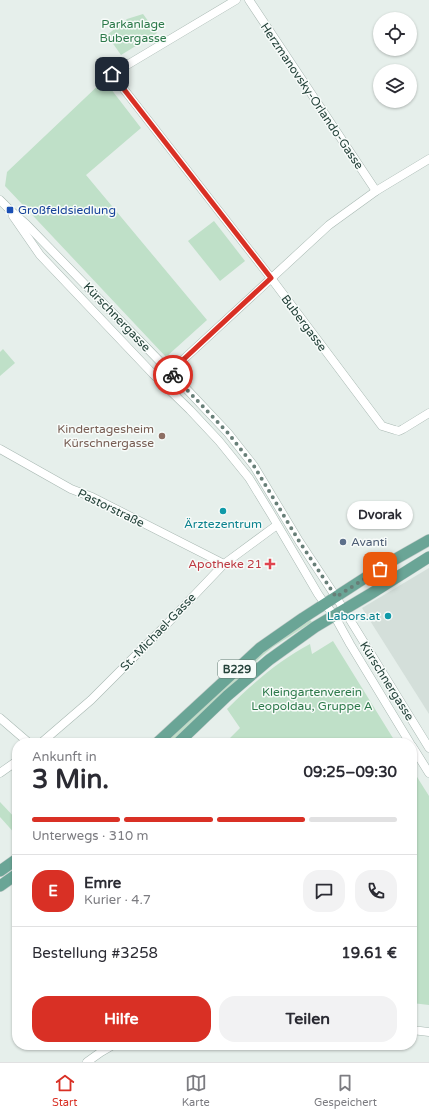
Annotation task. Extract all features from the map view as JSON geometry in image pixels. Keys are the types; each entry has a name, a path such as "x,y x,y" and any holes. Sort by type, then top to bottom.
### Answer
{"main road":[{"name":"B229","path":"163,738 260,648 324,604 385,565 429,540"},
{"name":"B229","path":"183,738 227,696 269,660 315,627 429,557"},
{"path":"0,872 12,863"},
{"path":"0,886 12,878"}],"street":[{"name":"Bubergasse","path":"236,0 112,74 271,278 382,426 399,431 429,413"},
{"name":"Herzmanovsky-Orlando-Gasse","path":"249,0 376,191"},
{"path":"160,381 329,225 376,191 429,159"},
{"name":"Kürschnergasse","path":"0,200 26,224 170,372 228,433 254,466 299,541 336,597 339,612 350,644 407,738"},
{"name":"Kürschnergasse","path":"10,210 40,255 219,441 249,478 324,604 339,612 429,748"},
{"name":"Pastorstraße","path":"0,449 71,489 224,564"},
{"name":"St.-Michael-Gasse","path":"47,738 91,700 224,564 277,525"},
{"path":"0,718 23,738"},
{"path":"417,754 429,773"},
{"path":"0,773 12,765"},
{"path":"417,1031 429,1032"},
{"path":"86,1062 104,1050"}],"shaded area":[{"path":"429,568 429,714 362,608"}],"green space":[{"name":"Parkanlage Bubergasse","path":"143,14 157,33 121,55 107,35 127,19"},
{"path":"104,80 141,128 86,175 207,320 166,357 5,186 7,172"},
{"path":"214,221 245,261 220,281 188,241"},
{"path":"3,349 15,363 0,376 0,352"},
{"path":"310,620 312,622 273,647 176,738 169,738 261,653"},
{"name":"Kleingartenverein Leopoldau, Gruppe A","path":"333,641 393,738 230,738 240,728 227,709 256,682 287,658 310,644 312,654"},
{"path":"417,777 429,796 429,1005 417,1004"},
{"path":"0,802 12,815 12,830 0,817"}],"way so far":[{"path":"173,375 228,433 254,466 299,541 336,597 380,569"}],"place":[{"name":"Großfeldsiedlung","path":"10,210"},
{"name":"Kindertagesheim Kürschnergasse","path":"162,436"},
{"name":"Ärztezentrum","path":"223,511"},
{"name":"Avanti","path":"343,542"},
{"name":"Apotheke 21","path":"270,564"},
{"name":"Dvorak","path":"380,569"},
{"name":"Labors.at","path":"388,616"}],"route":[{"path":"112,74 271,278 170,372 173,375"}]}
